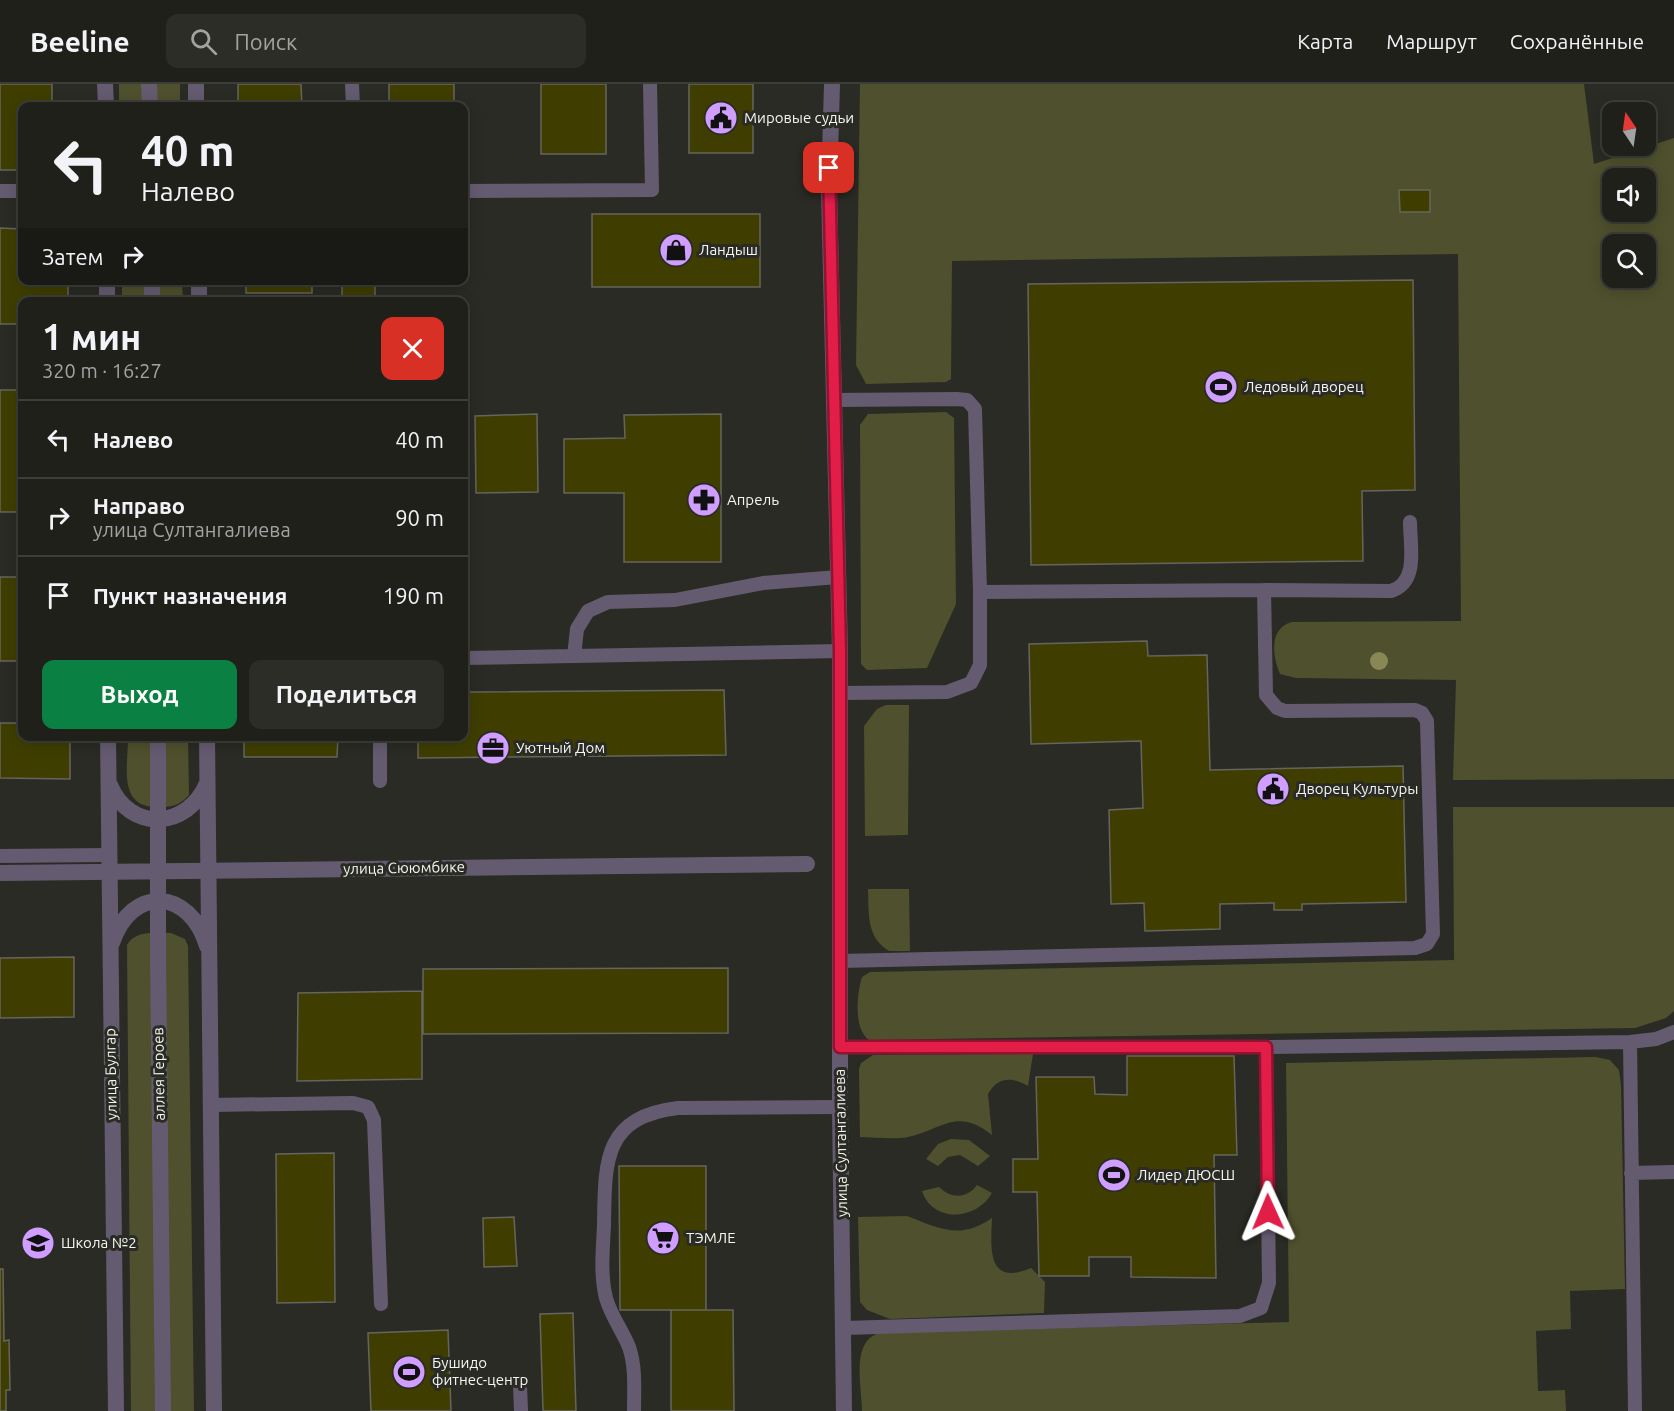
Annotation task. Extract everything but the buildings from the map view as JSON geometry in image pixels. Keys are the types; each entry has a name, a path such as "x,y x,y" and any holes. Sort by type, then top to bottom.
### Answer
{"street":[{"path":"105,84 106,102"},
{"path":"149,84 150,102"},
{"path":"196,84 196,102"},
{"name":"улица Султангалиева","path":"832,84 829,189 840,651 840,1107 844,1411"},
{"name":"улица Булгар","path":"108,741 116,1411"},
{"name":"аллея Героев","path":"158,741 163,1411"},
{"path":"207,741 214,1411"},
{"path":"108,781 125,808 146,818 170,818 190,810 198,802 208,782"},
{"name":"улица Сююмбике","path":"0,873 109,863 158,870 807,864"},
{"path":"109,956 119,927 134,907 158,901 182,908 192,917 206,940 210,956"}],"lane":[{"path":"352,84 353,102"},
{"path":"468,191 651,190 650,84"},
{"path":"0,191 18,191"},
{"path":"833,400 957,399 968,400 975,409 980,592 980,664 971,683 947,692 840,693"},
{"path":"980,592 1391,591 1401,588 1408,581 1410,522"},
{"path":"574,656 577,629 588,611 608,602 675,600 763,583 838,577"},
{"path":"840,961 1415,948 1427,944 1433,934 1427,721 1422,713 1414,710 1285,711 1276,708 1266,695 1264,590"},
{"path":"468,658 840,651"},
{"path":"380,741 380,782"},
{"path":"0,856 109,863"},
{"path":"840,1047 1266,1047 1630,1042 1656,1040 1674,1032"},
{"path":"1630,1042 1635,1411"},
{"path":"844,1328 1240,1316 1261,1308 1269,1283 1266,1047"},
{"path":"212,1105 353,1103 368,1107 374,1120 381,1304"},
{"path":"634,1411 633,1366 630,1350 613,1318 602,1280 605,1178 617,1136 633,1120 653,1111 678,1107 840,1107"},
{"path":"1631,1173 1674,1172"},
{"path":"520,1385 521,1411"}],"green space":[{"path":"119,84 180,84 180,102 119,102"},
{"path":"860,84 1584,84 1594,164 1619,156 1656,156 1656,144 1674,138 1674,779 1453,780 1456,680 1296,678 1280,674 1275,659 1274,643 1279,630 1292,622 1461,621 1458,254 952,261 951,379 946,382 866,384 856,365"},
{"path":"122,285 182,285 183,297 122,297"},
{"path":"946,412 954,418 956,604 927,668 867,670 861,664 860,425 868,414"},
{"path":"886,705 909,705 908,835 865,836 864,726 877,709"},
{"path":"128,741 188,741 189,795 176,805 146,806 137,801 131,794 127,773"},
{"path":"1453,807 1674,807 1674,1011 1666,1018 1635,1028 869,1040 860,1027 859,992 862,977 870,972 1454,960"},
{"path":"868,889 909,889 910,951 889,951 876,939 870,924"},
{"path":"171,933 185,939 188,946 194,1411 131,1411 127,945 140,935"},
{"path":"1033,1054 1028,1086 1017,1081 1001,1081 988,1094 992,1135 969,1122 959,1121 908,1137 860,1137 859,1069 861,1063 873,1055"},
{"path":"1595,1057 1610,1060 1619,1070 1621,1085 1625,1289 1570,1291 1571,1329 1536,1331 1538,1391 1565,1390 1566,1411 862,1411 861,1355 871,1337 880,1333 1289,1322 1286,1063"},
{"path":"951,1139 969,1140 990,1156 978,1166 960,1155 948,1157 938,1166 926,1159 938,1144"},
{"path":"977,1185 992,1193 976,1209 966,1213 945,1213 935,1209 922,1191 939,1187 949,1194 959,1196 969,1193"},
{"path":"907,1216 950,1230 970,1229 992,1218 991,1241 994,1261 1006,1272 1031,1268 1045,1282 1044,1313 890,1319 867,1310 860,1302 858,1217"}],"place":[{"name":"Мировые судьи","path":"721,118"},
{"name":"Ландыш","path":"676,250"},
{"name":"Ледовый дворец","path":"1221,387"},
{"name":"Апрель","path":"704,500"},
{"name":"Уютный Дом","path":"493,748"},
{"name":"Дворец Культуры","path":"1273,789"},
{"name":"Лидер ДЮСШ","path":"1114,1175"},
{"name":"ТЭМЛЕ","path":"663,1238"},
{"name":"Школа №2","path":"38,1243"},
{"name":"Бушидо фитнес-центр","path":"409,1372"}],"route":[{"path":"829,168 840,651 840,1047 1266,1047 1268,1212"}]}
